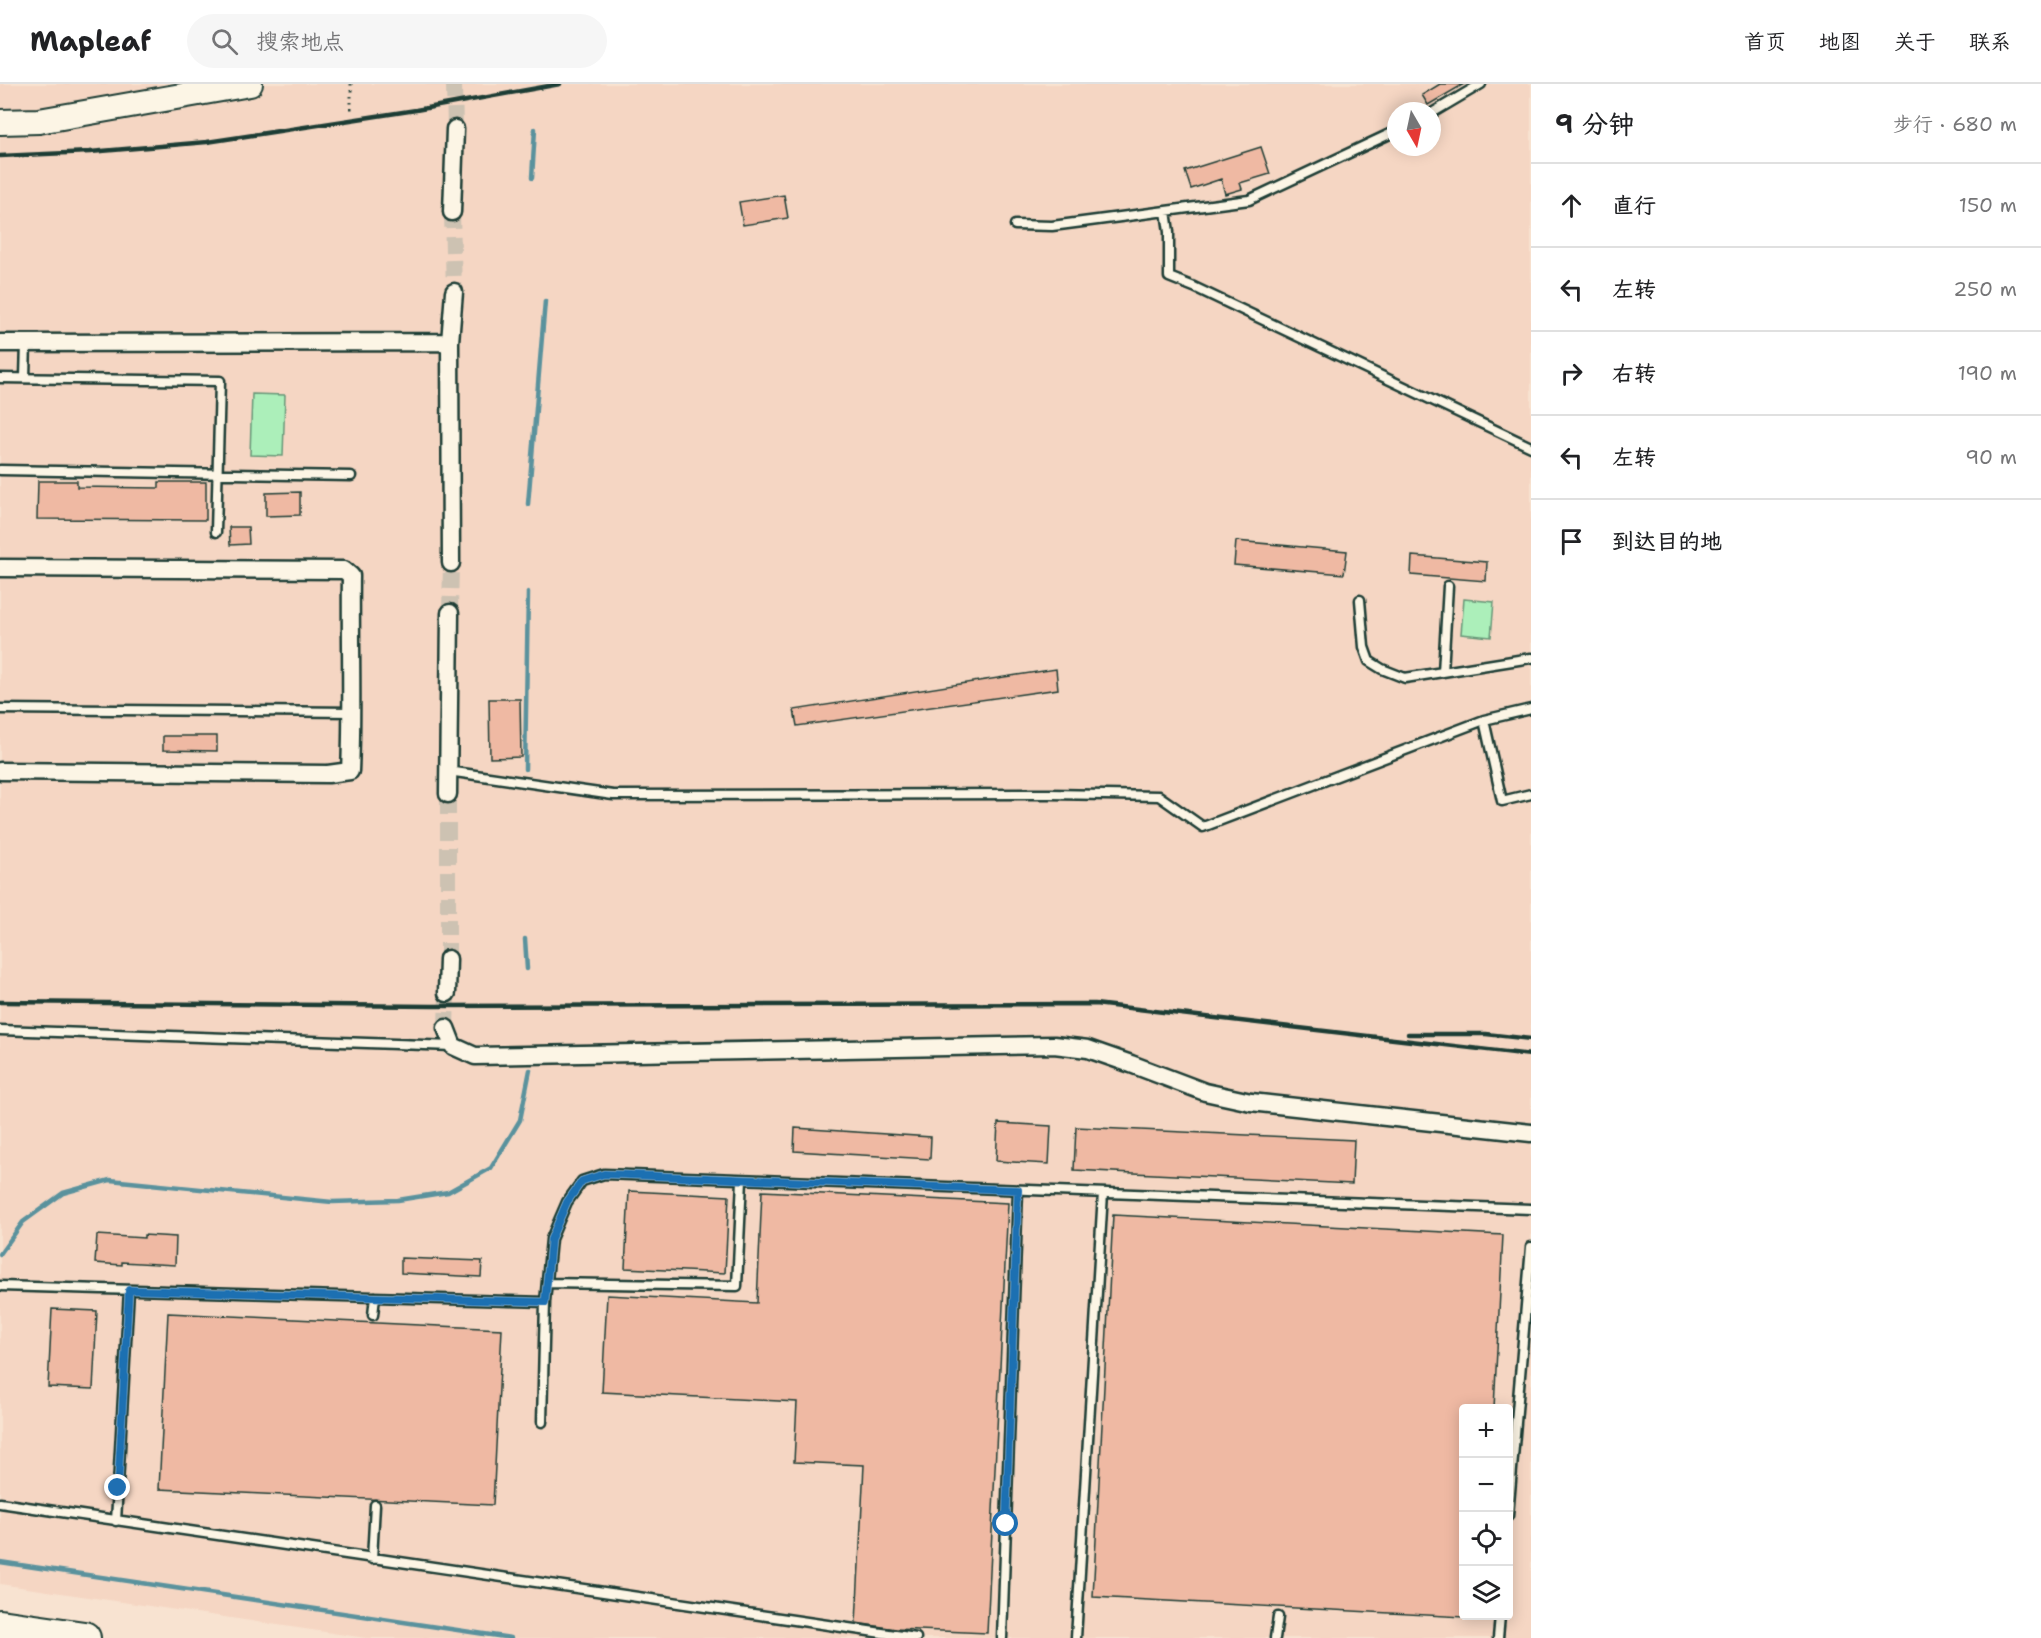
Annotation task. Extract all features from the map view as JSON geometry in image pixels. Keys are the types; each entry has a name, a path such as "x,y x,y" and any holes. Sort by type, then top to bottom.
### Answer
{"highway":[{"path":"8,1627 84,1638"}],"street":[{"path":"0,122 39,121 250,84"},
{"path":"452,212 455,129"},
{"path":"451,563 450,342 454,292"},
{"path":"0,343 450,342"},
{"path":"0,568 344,570 351,576 353,712 350,771 328,774 0,771"},
{"path":"448,794 450,613"},
{"path":"447,993 448,959"},
{"path":"446,1028 453,1046 475,1056 1054,1045 1088,1049 1205,1092 1251,1102 1531,1134"}],"lane":[{"path":"1441,108 1481,84"},
{"path":"1015,225 1052,226 1249,200 1387,136"},
{"path":"1166,211 1169,277 1531,447"},
{"path":"25,377 26,343"},
{"path":"0,378 220,381 216,532"},
{"path":"0,470 351,476"},
{"path":"1443,672 1448,586"},
{"path":"1360,600 1364,647 1369,661 1405,678 1531,658"},
{"path":"0,709 353,712"},
{"path":"448,771 613,795 1051,794 1159,796 1203,827 1484,720 1531,709"},
{"path":"1484,720 1502,801 1531,794"},
{"path":"0,1030 453,1046"},
{"path":"542,1422 545,1302 551,1239 567,1202 582,1181 604,1174 1531,1209"},
{"path":"547,1283 737,1286 742,1180"},
{"path":"1002,1638 1018,1190"},
{"path":"1076,1638 1103,1193"},
{"path":"1509,1512 1529,1299 1531,1247"},
{"path":"0,1286 545,1302"},
{"path":"116,1521 129,1290"},
{"path":"373,1315 375,1297"},
{"path":"0,1503 916,1638"},
{"path":"372,1558 375,1505"},
{"path":"1275,1638 1278,1617"},
{"path":"1498,1638 1500,1620"}],"path":[{"path":"351,84 351,111"}],"shaded area":[{"path":"0,84 1531,84 1531,1638 366,1638 0,1584"}],"green space":[{"path":"252,394 285,395 283,456 250,455"},
{"path":"1464,599 1494,602 1491,637 1461,634"}],"building":[{"path":"1440,84 1464,84 1433,102 1426,102 1422,95"},
{"path":"1261,147 1270,174 1240,183 1242,189 1225,194 1221,179 1191,189 1185,171"},
{"path":"784,195 788,218 743,225 739,202"},
{"path":"38,481 77,481 77,487 159,488 159,482 206,482 206,520 37,519"},
{"path":"300,492 300,515 266,516 266,493"},
{"path":"229,527 248,527 249,544 230,545"},
{"path":"1236,541 1347,551 1344,574 1234,565"},
{"path":"1412,556 1487,562 1486,581 1411,575"},
{"path":"1056,669 1058,689 797,726 794,710"},
{"path":"489,699 520,699 521,757 490,758"},
{"path":"163,736 217,736 217,751 163,750"},
{"path":"998,1123 1051,1126 1049,1164 996,1161"},
{"path":"1076,1127 1354,1140 1352,1184 1074,1170"},
{"path":"795,1128 931,1137 930,1159 794,1151"},
{"path":"629,1191 729,1196 725,1273 625,1268"},
{"path":"762,1191 1008,1203 987,1633 896,1629 856,1623 864,1465 794,1462 797,1402 602,1392 607,1295 757,1303"},
{"path":"1113,1215 1503,1235 1494,1404 1459,1404 1459,1617 1093,1597"},
{"path":"97,1235 144,1238 144,1235 176,1237 175,1265 95,1263"},
{"path":"401,1258 482,1261 481,1277 401,1273"},
{"path":"52,1309 97,1311 93,1389 48,1387"},
{"path":"168,1313 502,1329 493,1505 159,1489"}],"waterway":[{"path":"532,178 535,129"},
{"path":"528,504 545,301"},
{"path":"525,769 528,592"},
{"path":"525,939 527,969"},
{"path":"0,1254 23,1222 63,1193 110,1180 332,1202 398,1200 448,1192 491,1168 520,1120 530,1070"},
{"path":"0,1562 511,1638"}],"tunnel":[{"path":"454,84 455,129"},
{"path":"452,212 454,292"},
{"path":"450,613 451,563"},
{"path":"448,794 448,959"},
{"path":"446,1028 447,993"}],"railway":[{"path":"0,156 90,152 207,142 416,110 560,84"},
{"path":"0,1002 432,1006 1095,1004 1531,1055"},
{"path":"1408,1034 1486,1034 1531,1039"}],"route":[{"path":"118,1488 129,1290 545,1302 551,1239 567,1202 582,1181 604,1174 1018,1190 1006,1524"}]}
